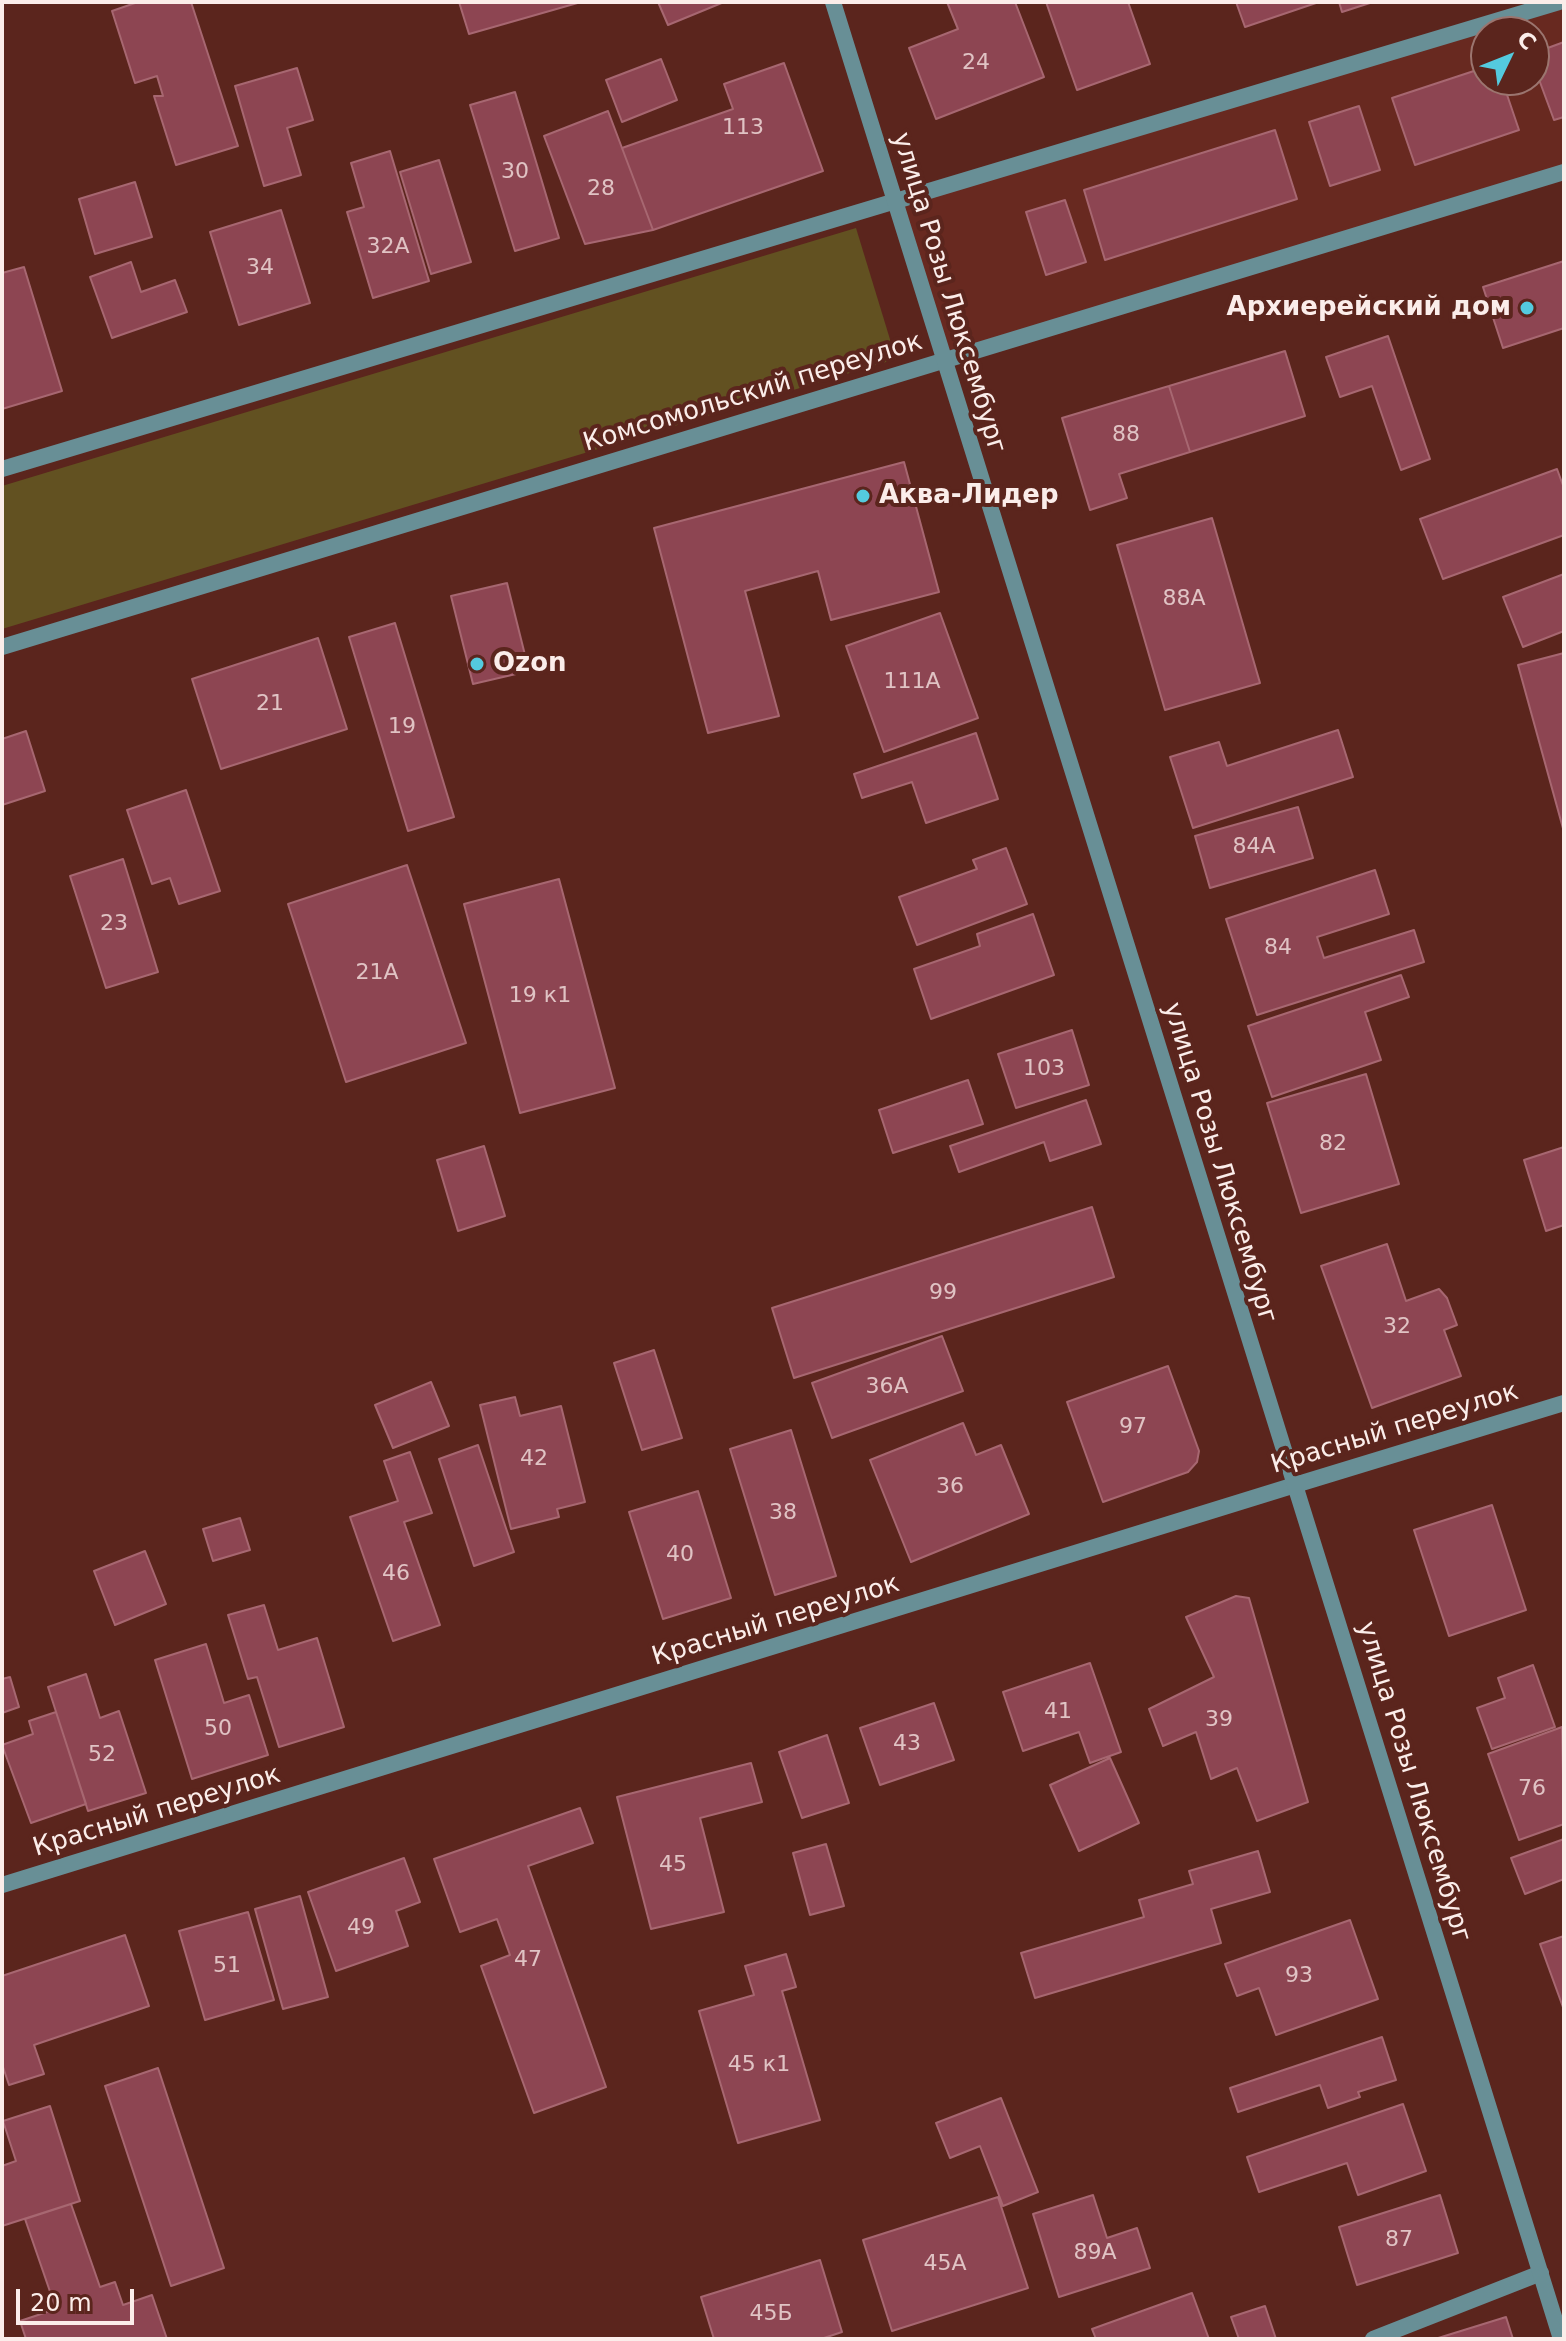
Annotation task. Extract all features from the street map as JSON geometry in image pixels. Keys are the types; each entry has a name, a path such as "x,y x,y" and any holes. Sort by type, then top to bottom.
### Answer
{"street":[{"name":"улица Розы Люксембург","path":"833,2 1561,2339"},
{"path":"2,469 1559,2"},
{"name":"Комсомольский переулок","path":"2,647 1564,172"},
{"name":"Красный переулок","path":"2,1885 1564,1403"},
{"path":"1373,2339 1541,2273"}],"shaded area":[{"path":"1564,2 1564,172 943,360 894,202 1470,30 1470,96 1550,96 1550,16 1517,16"},
{"path":"856,228 896,359 2,629 2,486"}],"building":[{"path":"138,2 191,2 238,146 176,165 154,96 163,96 157,76 135,83 112,11"},
{"path":"459,2 581,2 469,34"},
{"path":"658,2 724,2 668,25"},
{"path":"947,2 1015,2 1044,77 936,119 909,48 958,29"},
{"path":"1046,2 1128,2 1150,64 1077,90"},
{"path":"1236,2 1319,2 1245,27"},
{"path":"1339,2 1373,2 1342,12"},
{"path":"1564,42 1564,117 1554,120 1545,96 1550,96 1550,47"},
{"path":"661,59 677,100 622,122 606,80"},
{"path":"784,63 823,171 653,230 622,148 733,109 724,84"},
{"path":"297,68 313,120 287,128 301,175 264,186 235,86"},
{"path":"1470,72 1470,96 1507,96 1519,130 1415,165 1392,98"},
{"path":"515,92 559,238 515,251 470,105"},
{"path":"1359,106 1380,170 1330,186 1309,122"},
{"path":"608,111 653,230 585,244 544,136"},
{"path":"1275,130 1297,199 1105,260 1084,190"},
{"path":"390,151 429,281 373,298 347,212 364,207 351,163"},
{"path":"439,160 471,262 431,274 400,172"},
{"path":"135,182 152,237 95,254 79,199"},
{"path":"1065,200 1086,262 1046,275 1026,212"},
{"path":"281,210 310,303 239,325 210,232"},
{"name":"Архиерейский дом","path":"1564,261 1564,328 1503,348 1483,287"},
{"path":"131,262 141,292 175,280 187,312 112,338 90,277"},
{"path":"24,267 62,391 2,409 2,273"},
{"path":"1388,336 1430,459 1401,470 1372,386 1340,397 1326,357"},
{"path":"1285,351 1305,416 1190,452 1169,386"},
{"path":"1169,386 1190,452 1119,474 1127,498 1090,510 1062,418"},
{"path":"904,462 939,592 831,620 818,571 745,591 779,716 708,733 654,528"},
{"path":"1557,469 1564,488 1564,535 1443,579 1420,519"},
{"path":"1212,518 1260,683 1165,710 1117,545"},
{"path":"1564,574 1564,631 1523,647 1503,597"},
{"path":"507,583 529,671 473,684 451,596"},
{"path":"940,613 978,718 884,752 846,646"},
{"path":"395,623 454,817 408,831 349,637"},
{"path":"318,638 347,729 221,769 192,679"},
{"path":"1564,653 1564,832 1518,665"},
{"path":"1338,730 1353,777 1193,828 1170,757 1219,742 1227,766"},
{"path":"26,731 45,791 2,805 2,739"},
{"path":"976,733 998,799 926,823 912,782 862,798 854,774"},
{"path":"186,790 220,891 179,904 170,878 152,884 127,810"},
{"path":"1298,807 1313,858 1210,888 1195,836"},
{"path":"1006,848 1027,904 917,945 899,897 977,869 973,860"},
{"path":"123,859 158,972 106,988 70,876"},
{"path":"407,865 466,1043 346,1082 288,904"},
{"path":"1375,870 1389,914 1317,937 1324,958 1414,930 1424,962 1257,1015 1226,919"},
{"path":"559,879 615,1088 520,1113 464,904"},
{"path":"1033,914 1054,975 931,1019 914,969 980,946 977,934"},
{"path":"1401,975 1409,997 1365,1012 1381,1060 1272,1097 1248,1026"},
{"path":"1072,1030 1089,1085 1016,1108 998,1054"},
{"path":"1366,1074 1399,1184 1301,1213 1267,1103"},
{"path":"968,1080 983,1124 893,1153 879,1110"},
{"path":"1086,1100 1101,1144 1050,1161 1044,1142 959,1172 950,1146"},
{"path":"484,1146 505,1216 458,1231 437,1160"},
{"path":"1564,1147 1564,1225 1546,1231 1524,1160"},
{"path":"1092,1207 1114,1277 794,1378 772,1308"},
{"path":"1387,1244 1406,1301 1439,1289 1447,1298 1457,1325 1444,1330 1461,1376 1372,1408 1321,1266"},
{"path":"942,1336 963,1391 832,1438 812,1383"},
{"path":"654,1350 682,1438 642,1450 614,1363"},
{"path":"1168,1366 1199,1451 1197,1462 1188,1472 1103,1502 1067,1402"},
{"path":"431,1382 449,1426 393,1448 375,1405"},
{"path":"515,1397 520,1416 561,1406 585,1502 557,1509 559,1517 511,1529 480,1405"},
{"path":"963,1423 976,1455 1001,1445 1029,1514 911,1562 870,1460"},
{"path":"791,1430 836,1576 775,1595 730,1449"},
{"path":"478,1445 514,1552 474,1566 439,1459"},
{"path":"410,1452 432,1513 404,1522 440,1625 393,1641 350,1517 398,1501 384,1461"},
{"path":"698,1491 731,1598 663,1619 629,1512"},
{"path":"1492,1505 1526,1610 1449,1636 1414,1530"},
{"path":"240,1518 250,1550 213,1561 203,1529"},
{"path":"145,1551 166,1604 115,1625 94,1571"},
{"path":"1236,1596 1249,1598 1308,1802 1257,1821 1237,1768 1211,1779 1196,1732 1163,1746 1149,1709 1214,1677 1186,1617"},
{"path":"264,1605 278,1650 317,1638 344,1727 279,1747 257,1677 248,1679 228,1615"},
{"path":"206,1644 224,1703 249,1695 268,1755 192,1779 155,1660"},
{"path":"1090,1663 1121,1752 1090,1763 1079,1732 1023,1751 1003,1692"},
{"path":"1533,1665 1555,1727 1492,1749 1477,1708 1505,1698 1498,1678"},
{"path":"86,1674 100,1718 119,1711 146,1793 88,1811 48,1687"},
{"path":"10,1677 19,1707 2,1713 2,1679"},
{"path":"934,1703 954,1760 880,1785 860,1728"},
{"path":"56,1712 86,1804 31,1823 2,1745 33,1734 29,1721"},
{"path":"1562,1727 1564,1824 1519,1840 1488,1754"},
{"path":"827,1735 849,1803 802,1818 779,1752"},
{"path":"1110,1758 1139,1823 1079,1851 1050,1785"},
{"path":"751,1763 762,1802 700,1818 724,1912 651,1929 617,1797"},
{"path":"580,1808 593,1843 528,1866 606,2087 534,2113 481,1966 510,1955 497,1919 460,1932 434,1859"},
{"path":"1564,1839 1564,1879 1525,1894 1511,1858"},
{"path":"826,1844 844,1906 810,1915 793,1853"},
{"path":"1258,1851 1270,1892 1211,1909 1221,1943 1035,1998 1021,1953 1144,1917 1139,1900 1193,1884 1189,1871"},
{"path":"404,1858 420,1902 396,1911 408,1946 336,1971 308,1892"},
{"path":"300,1896 328,1997 283,2009 255,1909"},
{"path":"248,1912 274,2000 205,2020 179,1931"},
{"path":"1350,1920 1378,1999 1276,2035 1259,1988 1237,1996 1225,1964"},
{"path":"125,1935 149,2006 34,2045 44,2074 9,2085 2,2064 2,1976"},
{"path":"1564,1936 1564,2010 1540,1944"},
{"path":"786,1954 796,1987 782,1991 820,2120 738,2143 699,2011 754,1995 745,1966"},
{"path":"1382,2037 1396,2080 1358,2092 1360,2097 1328,2108 1320,2085 1238,2112 1230,2088"},
{"path":"158,2068 224,2268 171,2286 105,2086"},
{"path":"1001,2098 1038,2192 1003,2206 980,2146 950,2158 936,2123"},
{"path":"1403,2104 1426,2171 1358,2195 1347,2163 1259,2192 1247,2157"},
{"path":"50,2106 80,2201 2,2226 2,2166 16,2161 3,2121"},
{"path":"1093,2195 1107,2238 1137,2228 1150,2268 1059,2297 1033,2214"},
{"path":"1440,2195 1458,2253 1357,2285 1339,2227"},
{"path":"998,2197 1028,2288 892,2331 863,2240"},
{"path":"71,2204 100,2287 115,2282 123,2305 152,2295 167,2339 26,2339 20,2321 56,2309 25,2219"},
{"path":"820,2260 842,2332 821,2339 714,2339 701,2297"},
{"path":"1192,2293 1209,2339 1096,2339 1092,2329"},
{"path":"1265,2306 1276,2339 1239,2339 1231,2317"},
{"path":"1506,2317 1513,2339 1435,2339"}],"place":[{"name":"Архиерейский дом","path":"1527,308"},
{"name":"Аква-Лидер","path":"863,496"},
{"name":"Ozon","path":"477,664"}]}
